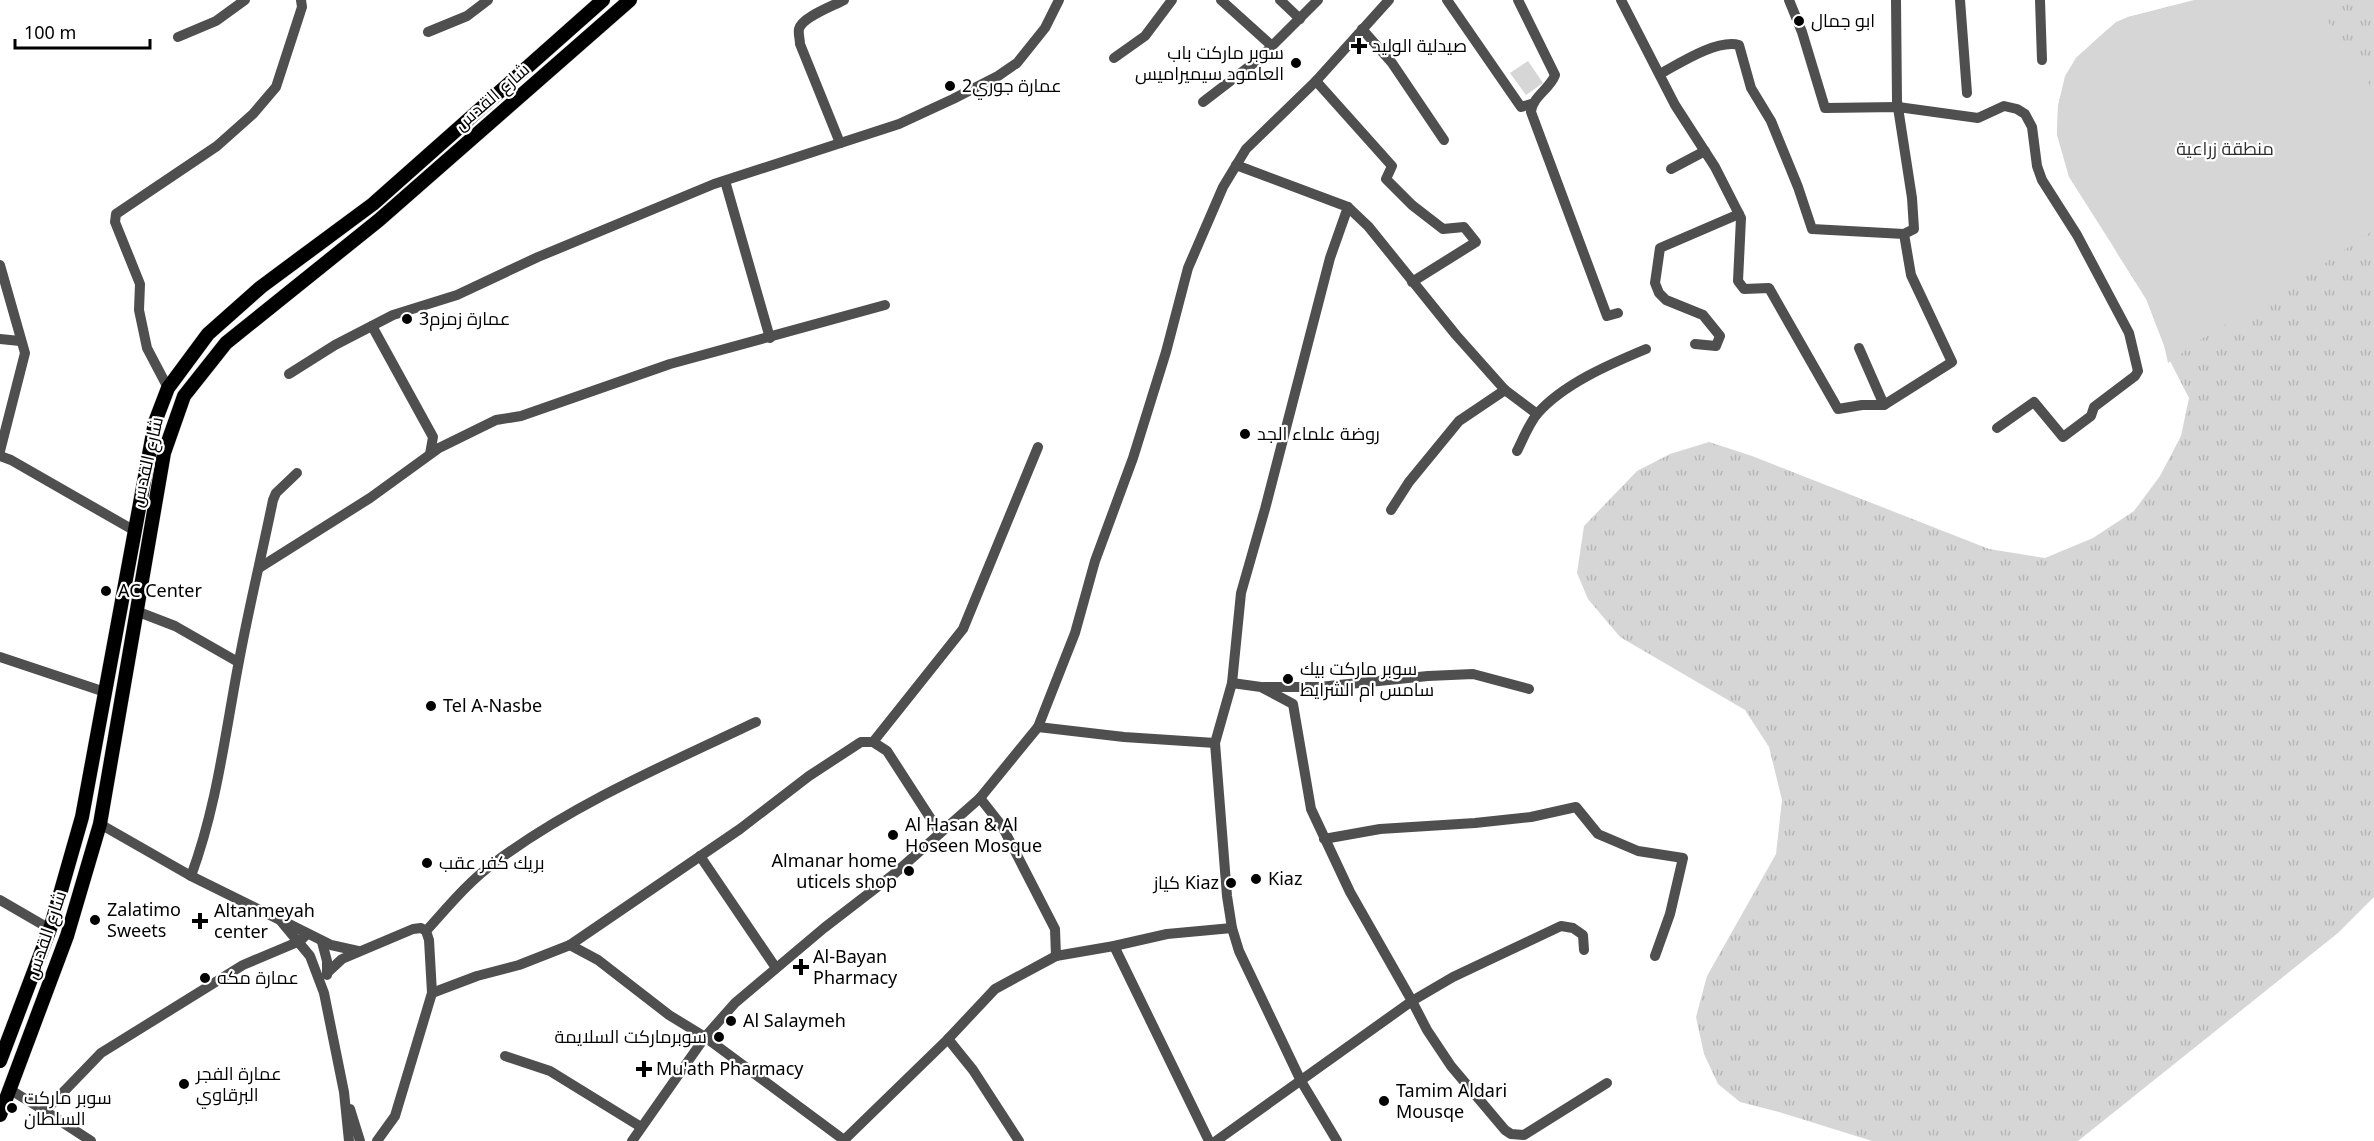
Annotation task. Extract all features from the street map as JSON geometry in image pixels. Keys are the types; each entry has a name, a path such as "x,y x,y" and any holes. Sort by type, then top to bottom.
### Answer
{"main road":[{"name":"شارع القدس","path":"0,1061 50,929 82,817 155,422 168,388 208,334 261,287 373,204 603,0"},
{"name":"شارع القدس","path":"0,1115 67,936 100,824 164,453 184,396 226,343 379,220 630,0"},
{"path":"373,204 379,220"},
{"path":"105,692 121,697"},
{"path":"82,817 100,824"}],"street":[{"path":"178,37 216,21 245,0"},
{"path":"168,388 147,348 139,310 140,284 115,222 116,214 217,146 261,105 276,87 302,7 301,0"},
{"path":"428,32 467,16 488,0"},
{"path":"840,143 800,44 799,34 800,26 805,20 844,0"},
{"path":"289,374 335,345 393,315 457,295 548,253 725,181 899,124 998,76 1017,63 1045,28 1059,0"},
{"path":"1114,58 1144,36 1172,0"},
{"path":"1221,0 1272,46"},
{"path":"1280,0 1300,19"},
{"path":"1203,102 1259,59 1318,0"},
{"path":"1447,0 1521,107 1531,105 1552,84 1555,75 1518,0"},
{"path":"1621,0 1676,105 1705,151 1741,218 1738,281 1744,288 1769,288 1838,409 1862,405 1884,405 1952,362 1911,275 1904,234"},
{"path":"1789,0 1802,32 1825,108 1898,107 1978,118 2004,106 2017,109 2025,114 2032,127 2037,166 2042,180 2077,235 2129,333 2138,371 2135,376 2094,407 2091,416 2063,437 2034,402 1997,428"},
{"path":"1660,74 1687,59 1729,42 1739,45 1751,88 1771,121 1798,187 1812,229 1904,234 1914,229 1898,107 1896,0"},
{"path":"1960,0 1967,93"},
{"path":"2040,0 2042,60"},
{"path":"632,1141 705,1037 735,1003 894,874 980,798 1038,727 1075,633 1095,561 1133,458 1166,352 1188,268 1223,187 1246,149 1316,81 1383,2"},
{"path":"1362,29 1392,63 1444,140"},
{"path":"1316,81 1392,165 1386,179 1412,205 1443,229 1464,227 1476,242 1412,282"},
{"path":"1531,105 1531,112 1607,316 1618,313"},
{"path":"1671,169 1705,151"},
{"path":"1236,165 1348,207 1368,226 1412,282 1505,390 1537,414"},
{"path":"725,181 770,338"},
{"path":"1337,1141 1300,1081 1239,951 1232,928 1220,823 1215,743 1232,683 1241,593 1330,258 1348,207"},
{"path":"1695,344 1716,346 1720,336 1703,315 1666,300 1659,293 1655,283 1660,248 1739,214"},
{"path":"0,265 25,353 0,451"},
{"path":"259,568 370,498 439,448 496,420 521,416 670,364 885,305"},
{"path":"372,326 434,437 430,454"},
{"path":"0,339 20,341"},
{"path":"1859,348 1884,405"},
{"path":"1517,451 1537,414 1563,392 1609,364 1646,349"},
{"path":"1391,510 1408,482 1458,421 1505,390"},
{"path":"873,742 963,629 1038,447"},
{"path":"0,456 11,460 135,531"},
{"path":"190,876 204,842 215,798 238,662 273,500 276,493 297,473"},
{"path":"136,612 175,626 238,662"},
{"path":"0,657 105,692"},
{"path":"1232,683 1261,687 1319,687 1473,674 1529,689"},
{"path":"1261,687 1293,704 1311,809 1324,839 1350,892 1427,1030 1451,1066 1495,1119 1512,1138 1524,1135 1607,1083"},
{"path":"426,931 493,864 539,833 615,789 756,722"},
{"path":"1038,727 1124,737 1215,743"},
{"path":"432,993 477,976 519,965 570,945 740,829 809,776 861,742 873,742 887,751 940,833"},
{"path":"980,798 1002,826 1055,929 1056,956"},
{"path":"1324,839 1380,829 1531,817 1576,807 1598,834 1638,851 1683,858 1670,914 1655,956"},
{"path":"100,824 190,876 280,920 303,938 341,949 359,951"},
{"path":"700,856 776,968"},
{"path":"0,900 50,929"},
{"path":"1216,1141 1364,1033 1453,977 1561,926 1573,928 1583,935 1584,950"},
{"path":"328,967 359,951 413,929 421,928 426,931 432,956 432,993 395,1116 380,1137 360,1139 344,1092"},
{"path":"570,945 598,960 669,1015 705,1037 844,1140 948,1039 995,989 1056,956 1167,934 1232,928"},
{"path":"303,938 324,993 344,1092 349,1141"},
{"path":"45,1111 101,1053 243,965 303,938"},
{"path":"322,942 328,967 324,993"},
{"path":"1114,946 1209,1141"},
{"path":"310,956 328,967"},
{"path":"948,1039 973,1070 1019,1141"},
{"path":"505,1056 550,1071 641,1127"},
{"path":"9,1089 91,1141"}],"green space":[{"path":"2194,0 2374,0 2374,897 2338,933 2078,1141 1872,1141 1740,1102 1718,1084 1704,1054 1696,1017 1707,976 1776,854 1782,800 1769,747 1745,710 1620,637 1588,599 1577,573 1584,526 1637,471 1670,454 1709,442 1752,456 1989,549 2045,558 2093,538 2134,511 2160,476 2181,436 2189,398 2170,361 2146,299 2117,253 2057,135 2058,106 2065,76 2076,58 2108,29 2128,17"},
{"name":"منطقة زراعية","path":"2197,0 2314,0 2374,92 2374,230 2288,288 2204,337 2168,363 2158,317 2069,177 2057,135 2058,106 2066,77 2076,58 2116,22"},
{"path":"1528,61 1543,83 1526,95 1510,73"}],"place":[{"name":"ابو جمال","path":"1799,21"},
{"name":"صيدلية الوليد","path":"1359,46"},
{"name":"سوبر ماركت باب العامود سيميراميس","path":"1296,63"},
{"name":"عمارة جوري2","path":"950,86"},
{"name":"عمارة زمزم3","path":"407,319"},
{"name":"روضة علماء الجد","path":"1245,434"},
{"name":"AC Center","path":"106,591"},
{"name":"سوبر ماركت بيك سامس ام الشرايط","path":"1288,679"},
{"name":"Tel A-Nasbe","path":"431,706"},
{"name":"Al Hasan & Al Hoseen Mosque","path":"893,835"},
{"name":"بريك كفر عقب","path":"427,863"},
{"name":"Almanar home uticels shop","path":"909,871"},
{"name":"Kiaz","path":"1256,879"},
{"name":"كياز Kiaz","path":"1231,883"},
{"name":"Zalatimo Sweets","path":"95,920"},
{"name":"Altanmeyah center","path":"200,921"},
{"name":"Al-Bayan Pharmacy","path":"801,967"},
{"name":"عمارة مكه","path":"205,978"},
{"name":"Al Salaymeh","path":"731,1021"},
{"name":"سوبرماركت السلايمة","path":"719,1037"},
{"name":"Mu'ath Pharmacy","path":"644,1069"},
{"name":"عمارة الفجر البرقاوي","path":"184,1084"},
{"name":"Tamim Aldari Mousqe","path":"1384,1101"},
{"name":"سوبر ماركت السلطان","path":"12,1108"}]}
